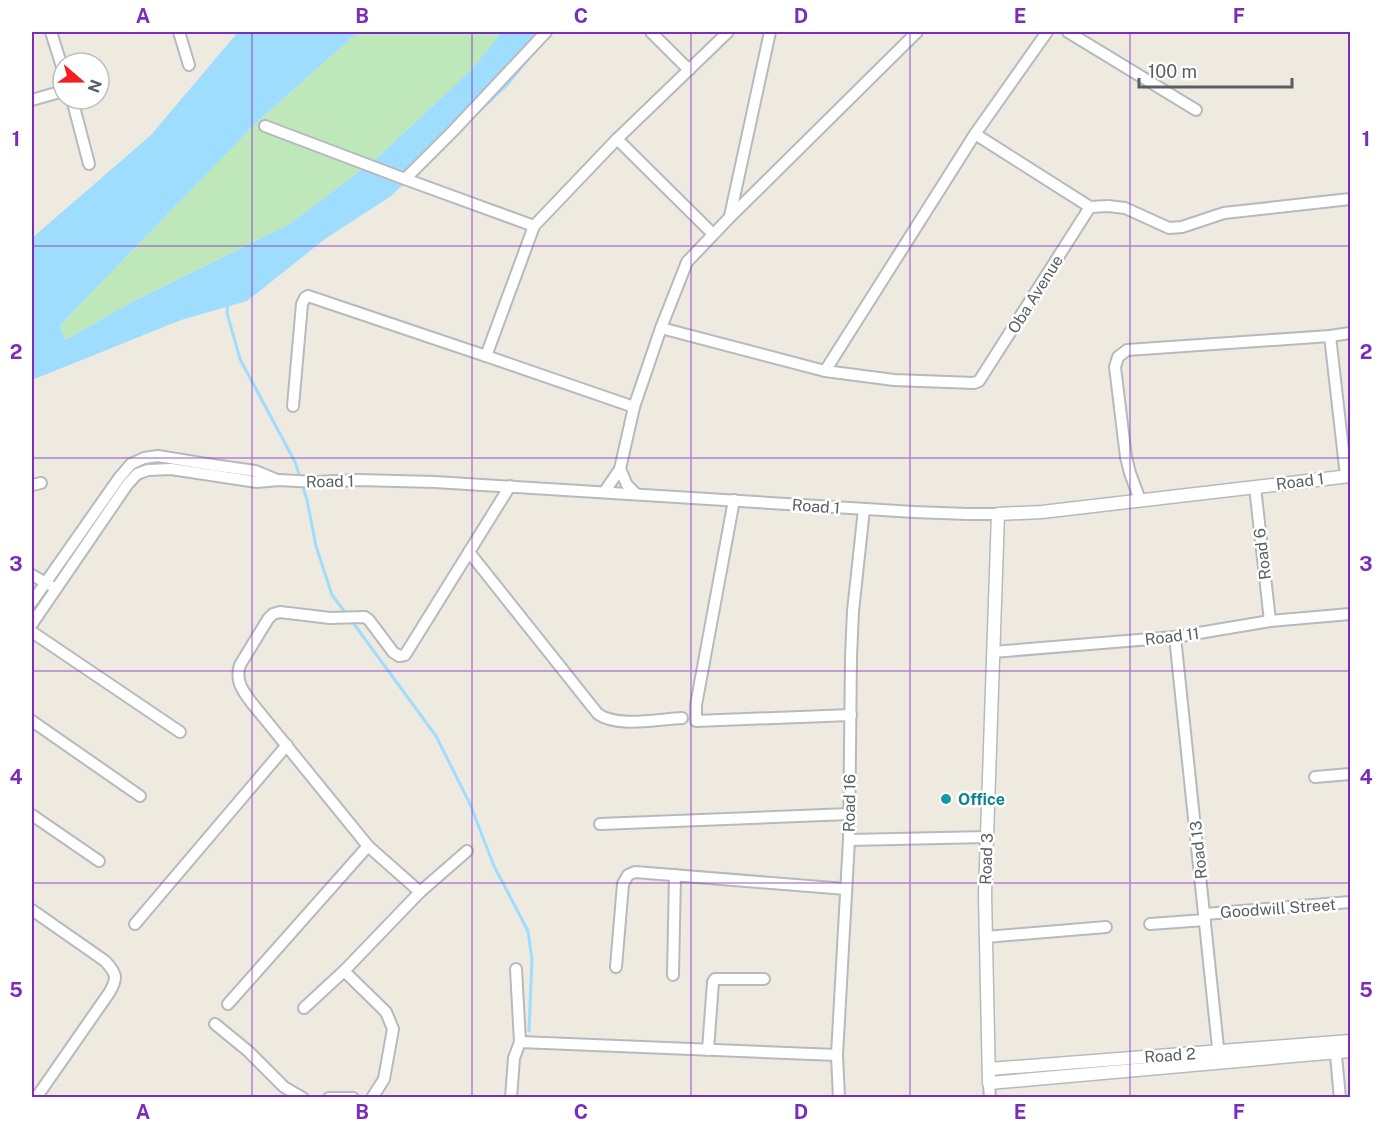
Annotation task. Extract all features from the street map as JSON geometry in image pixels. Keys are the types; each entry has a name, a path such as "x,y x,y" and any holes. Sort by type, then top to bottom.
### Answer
{"street":[{"path":"51,32 57,51"},
{"path":"179,32 189,65"},
{"path":"405,179 546,32"},
{"path":"651,32 688,70"},
{"path":"486,356 534,226 617,139 728,32"},
{"path":"730,217 770,32"},
{"path":"605,491 620,469 634,407 687,262 917,32"},
{"path":"661,328 825,371 975,134 1047,32"},
{"path":"1068,32 1196,110"},
{"path":"32,100 51,94"},
{"path":"75,111 89,164"},
{"path":"265,126 534,226"},
{"path":"975,134 1090,207 1125,208 1169,228 1182,227 1224,213 1350,199"},
{"path":"617,139 713,234"},
{"name":"Oba Avenue","path":"825,371 894,380 974,383 980,381 1090,207"},
{"path":"293,406 302,304 308,296 634,407"},
{"path":"1140,500 1126,458 1115,366 1118,357 1127,350 1350,333"},
{"path":"1330,336 1348,476"},
{"path":"32,602 118,478 131,464 144,458 158,456 213,465 256,476"},
{"path":"32,624 127,485 137,474 148,470 171,469 256,476"},
{"path":"620,469 627,485 636,494"},
{"name":"Road 1","path":"256,476 284,481 316,482 424,481 864,509 998,514 1042,512 1348,476"},
{"path":"420,892 368,846 243,691 238,672 268,619 280,612 340,619 362,617 369,620 393,652 399,656 405,655 510,486"},
{"name":"Road 6","path":"1254,487 1270,621"},
{"path":"734,500 696,705 696,721 850,715"},
{"name":"Road 16","path":"839,1098 837,1055 849,840 853,611 864,509"},
{"name":"Road 3","path":"990,1098 985,894 998,514"},
{"path":"469,552 598,714 619,722 682,718"},
{"path":"32,575 56,588"},
{"name":"Road 11","path":"993,652 1175,637 1270,621 1350,614"},
{"path":"32,632 180,732"},
{"name":"Road 13","path":"1175,637 1219,1057"},
{"path":"32,721 140,796"},
{"path":"135,924 287,745"},
{"path":"1315,777 1350,774"},
{"path":"600,824 849,814"},
{"path":"32,815 99,861"},
{"path":"849,840 987,837"},
{"path":"228,1004 368,846"},
{"path":"304,1008 344,971 420,892 467,851"},
{"path":"616,966 623,884 628,875 635,872 846,889"},
{"path":"673,975 675,875"},
{"name":"Goodwill Street","path":"1150,924 1350,903"},
{"path":"32,910 105,961 114,970 116,981 36,1098"},
{"path":"986,937 1106,927"},
{"path":"511,1098 514,1058 519,1042 516,969"},
{"path":"344,971 386,1012 393,1029 384,1079 372,1098"},
{"path":"708,1050 715,979 764,979"},
{"path":"215,1024 248,1051 284,1087 303,1098"},
{"name":"Road 2","path":"990,1083 1219,1057 1335,1047 1350,1041"},
{"path":"519,1042 837,1055"},
{"path":"1335,1047 1340,1098"},
{"name":"Road 2","path":"1335,1047 1350,1051"},
{"name":"Road 2","path":"989,1069 1219,1057"},
{"path":"329,1098 353,1098"}],"green space":[{"path":"358,32 502,32 470,71 378,157 290,224 134,301 65,340 60,325 255,124"}],"water":[{"path":"238,32 358,32 255,124 60,325 65,340 134,301 290,224 378,157 470,71 502,32 552,32 507,87 391,196 325,239 247,301 181,320 32,380 32,238 151,135"}],"waterway":[{"path":"228,302 227,313 240,359 295,462 300,477"},
{"path":"302,484 316,546 332,595 347,615"},
{"path":"351,620 436,736 470,804 494,866 528,931 532,960 529,1031"}],"place":[{"name":"Office","path":"946,799"}]}
